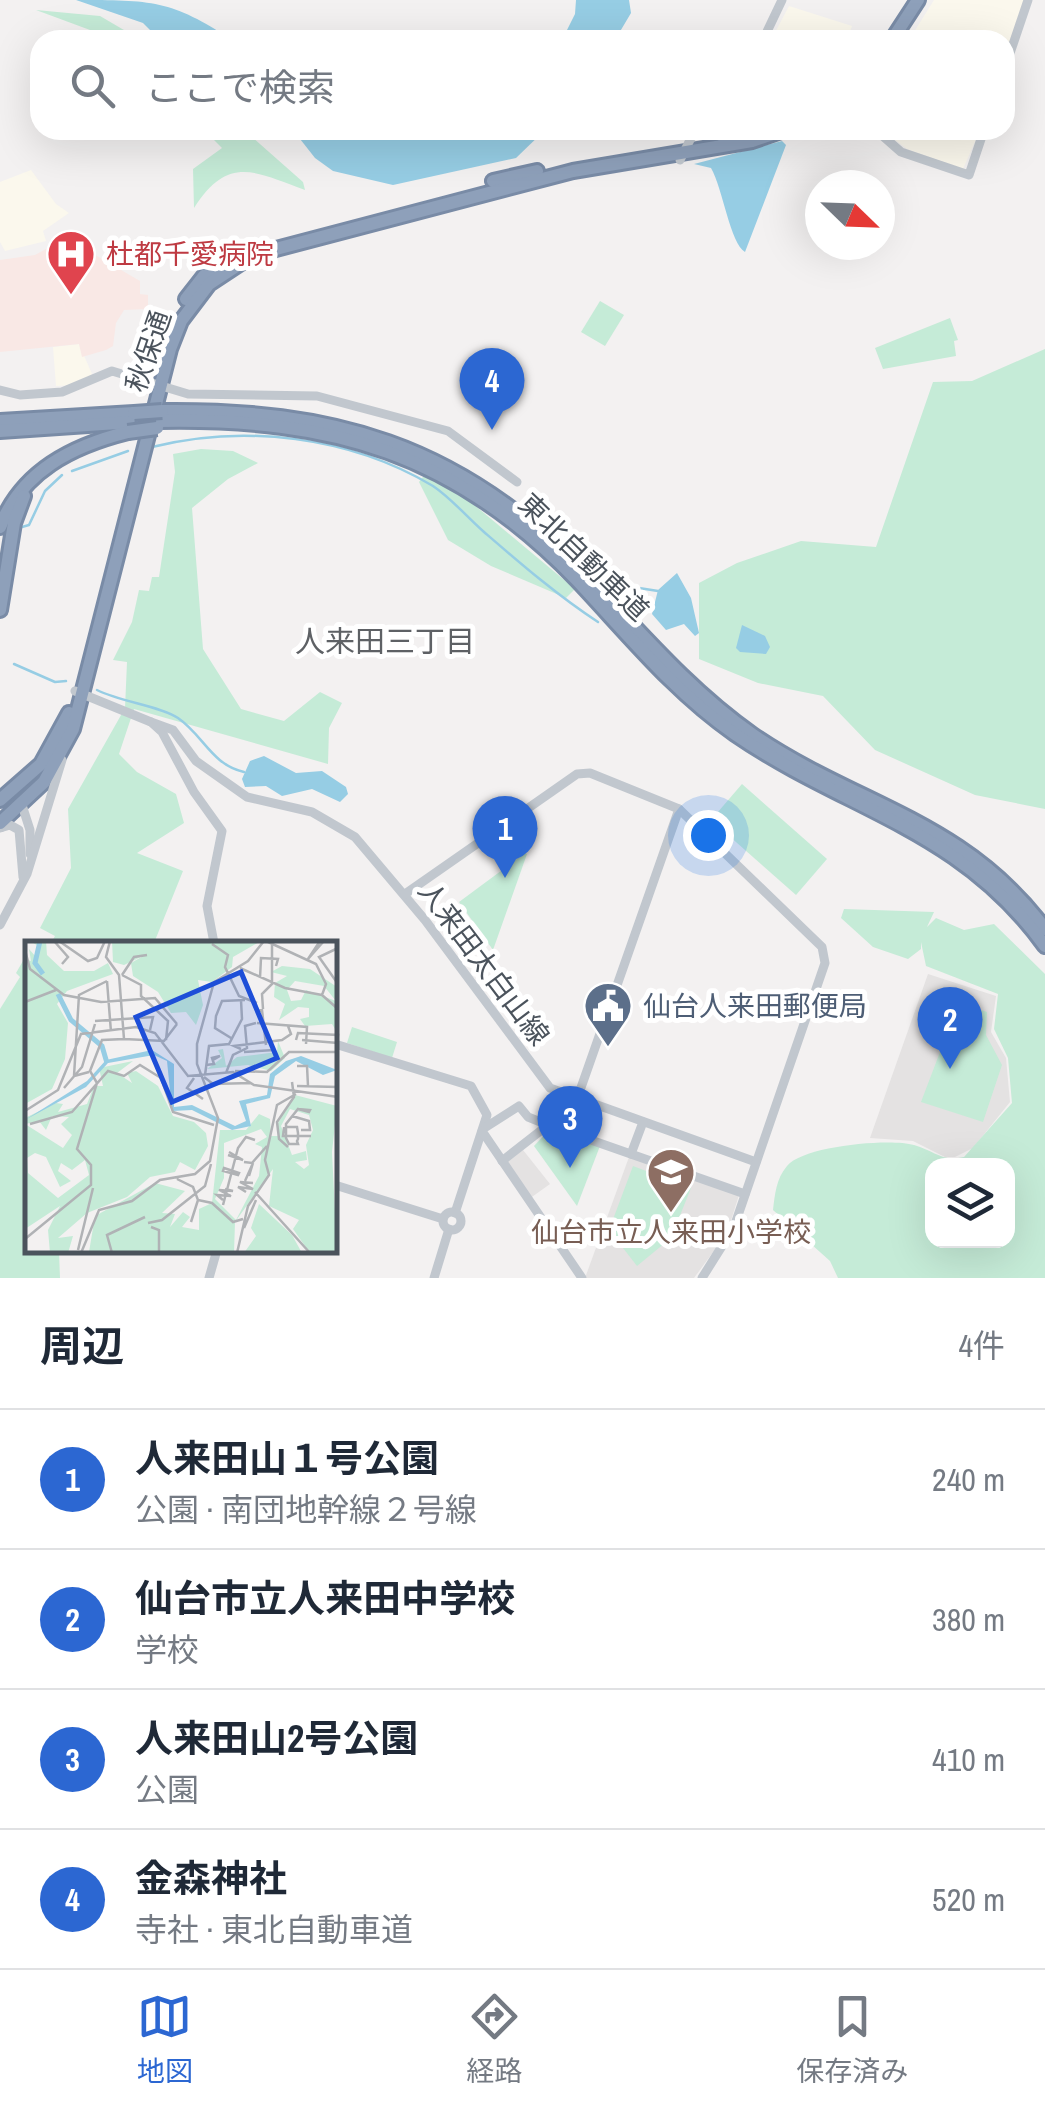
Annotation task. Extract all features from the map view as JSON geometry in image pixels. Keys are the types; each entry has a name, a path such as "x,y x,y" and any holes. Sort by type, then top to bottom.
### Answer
{"highway":[{"path":"898,30 918,0"},
{"path":"908,30 927,0"},
{"name":"秋保通","path":"0,825 52,772 70,739 84,694 168,333 181,306 204,276 243,251 516,175 688,143 755,140"},
{"name":"東北自動車道","path":"3,423 132,422 229,411 318,421 401,444 454,469 499,497 558,546 668,663 732,720 783,754 946,837 1001,880 1045,929"},
{"name":"東北自動車道","path":"3,423 95,415 132,422"},
{"path":"0,527 24,486 56,460 132,422 160,420"},
{"name":"東北自動車道","path":"160,420 261,423 344,436 398,453 495,506 551,554 705,711 778,762 941,845 995,887 1045,946"},
{"path":"0,610 19,507 34,481 56,460"},
{"name":"秋保通","path":"0,813 22,801 52,756 70,713 84,694"},
{"path":"0,800 42,764 70,713"}],"street":[{"path":"768,30 782,0"},
{"path":"1015,38 1028,0"},
{"path":"887,140 901,152 969,176 981,140"},
{"path":"132,377 155,334"},
{"path":"0,390 20,395 62,392 112,371 157,386 225,398 302,394 448,431 517,482"},
{"name":"人来田太白山線","path":"84,694 173,730 196,761 246,797 312,812 355,837 405,894 544,1080 561,1094 756,1162"},
{"path":"151,722 169,743 194,792 222,831 206,906 214,941"},
{"path":"18,896 70,739"},
{"path":"405,894 582,772 678,809 822,947 826,956 746,1194 721,1252 702,1278"},
{"path":"0,926 18,896 31,837 22,801"},
{"path":"577,1099 678,809"},
{"path":"0,825 14,826 21,834 22,884"},
{"path":"338,1045 472,1086 487,1115 484,1129 455,1212 443,1219"},
{"path":"502,1161 548,1125 561,1094"},
{"path":"484,1129 519,1106 528,1117 548,1125 746,1194"},
{"path":"631,1154 642,1122"},
{"path":"484,1129 582,1278"},
{"path":"338,1186 443,1219 449,1229 434,1278"},
{"path":"449,1229 460,1224 455,1212"},
{"path":"209,1278 217,1253"}],"shaded area":[{"path":"934,0 1024,0 1014,30 915,30"},
{"path":"789,6 852,26 851,30 776,30"},
{"path":"895,140 976,140 963,169 907,149"},
{"path":"31,170 56,204 69,213 43,231 46,241 5,251 0,242 0,182"},
{"path":"66,238 140,281 140,294 148,295 148,309 124,310 116,323 113,346 82,357 79,344 0,352 0,260 35,255"},
{"path":"79,344 92,374 75,385 56,386 53,347"},
{"path":"928,974 996,996 991,1032 1006,1058 1010,1102 973,1148 955,1157 945,1157 913,1141 870,1138"},
{"path":"523,1150 550,1184 529,1199 508,1162"},
{"name":"仙台市立人来田小学校","path":"629,1157 739,1195 727,1233 694,1278 585,1278"}],"green space":[{"path":"36,10 100,16 124,30 90,30"},
{"path":"214,140 255,140 303,182 305,190 271,177 243,172 219,180 194,208 193,169 222,148"},
{"path":"600,301 624,315 605,346 581,332"},
{"path":"950,318 958,340 954,341 956,356 883,369 875,348"},
{"path":"1045,349 1045,809 975,795 875,750 823,696 758,683 699,659 699,583 737,563 801,541 876,547 933,382 972,381"},
{"path":"201,449 233,451 258,463 228,479 192,508 203,649 241,709 284,721 320,692 342,703 329,728 328,764 134,709 119,754 137,772 176,794 184,823 137,853 183,871 155,941 52,941 55,936 40,928 71,868 68,809 125,708 127,662 113,660 132,622 139,590 149,591 152,577 159,577 175,472 173,454"},
{"path":"430,468 575,589 566,598 491,566 448,540 419,482"},
{"path":"742,784 827,859 796,895 711,820"},
{"path":"527,854 493,950 459,902"},
{"path":"844,909 934,912 927,927 936,918 964,930 994,924 1045,974 1045,1278 838,1278 830,1261 773,1210 780,1176 796,1159 847,1145 886,1143 914,1145 949,1158 964,1157 1012,1103 1008,1058 994,1029 998,994 926,966 921,942 921,949 908,959 873,947 841,918"},
{"path":"25,957 25,1253 59,1253 60,1278 0,1278 0,1009 20,977 16,973"},
{"path":"959,1002 987,1012 986,1035 1002,1065 983,1122 921,1102"},
{"path":"352,1027 397,1042 392,1058 347,1043"},
{"path":"549,1130 600,1146 577,1206 534,1146"},
{"path":"633,1166 691,1188 671,1238 637,1266 609,1230"}],"water":[{"path":"76,0 160,5 216,30 150,30 143,23"},
{"path":"576,0 629,0 631,13 621,30 567,30 575,14"},
{"path":"301,140 535,140 516,158 393,185 333,171 315,158"},
{"path":"782,141 786,145 745,252 735,238 711,168 694,164"},
{"path":"677,573 691,598 699,633 695,636 684,624 666,630 652,614 658,590"},
{"path":"742,625 765,636 770,647 766,654 740,652 736,648"},
{"path":"264,756 296,773 322,771 346,787 348,794 340,802 312,789 282,796 266,786 245,787 242,779 250,761"}],"waterway":[{"path":"152,447 223,436 296,439 367,456 401,469 446,496 525,567 598,622"},
{"path":"72,471 128,451"},
{"path":"22,527 29,525 45,491 62,475"},
{"path":"629,596 639,588 658,591"},
{"path":"14,664 55,682 66,681"},
{"path":"97,690 178,718 224,763 244,772"}],"place":[{"name":"杜都千愛病院","path":"71,296"},
{"name":"金森神社","path":"492,430"},
{"name":"人来田山１号公園","path":"505,878"},
{"name":"仙台人来田郵便局","path":"608,1048"},
{"name":"仙台市立人来田中学校","path":"950,1069"},
{"name":"人来田山2号公園","path":"570,1168"},
{"name":"仙台市立人来田小学校","path":"671,1214"}],"district":[{"name":"人来田三丁目","path":"385,642"}]}
